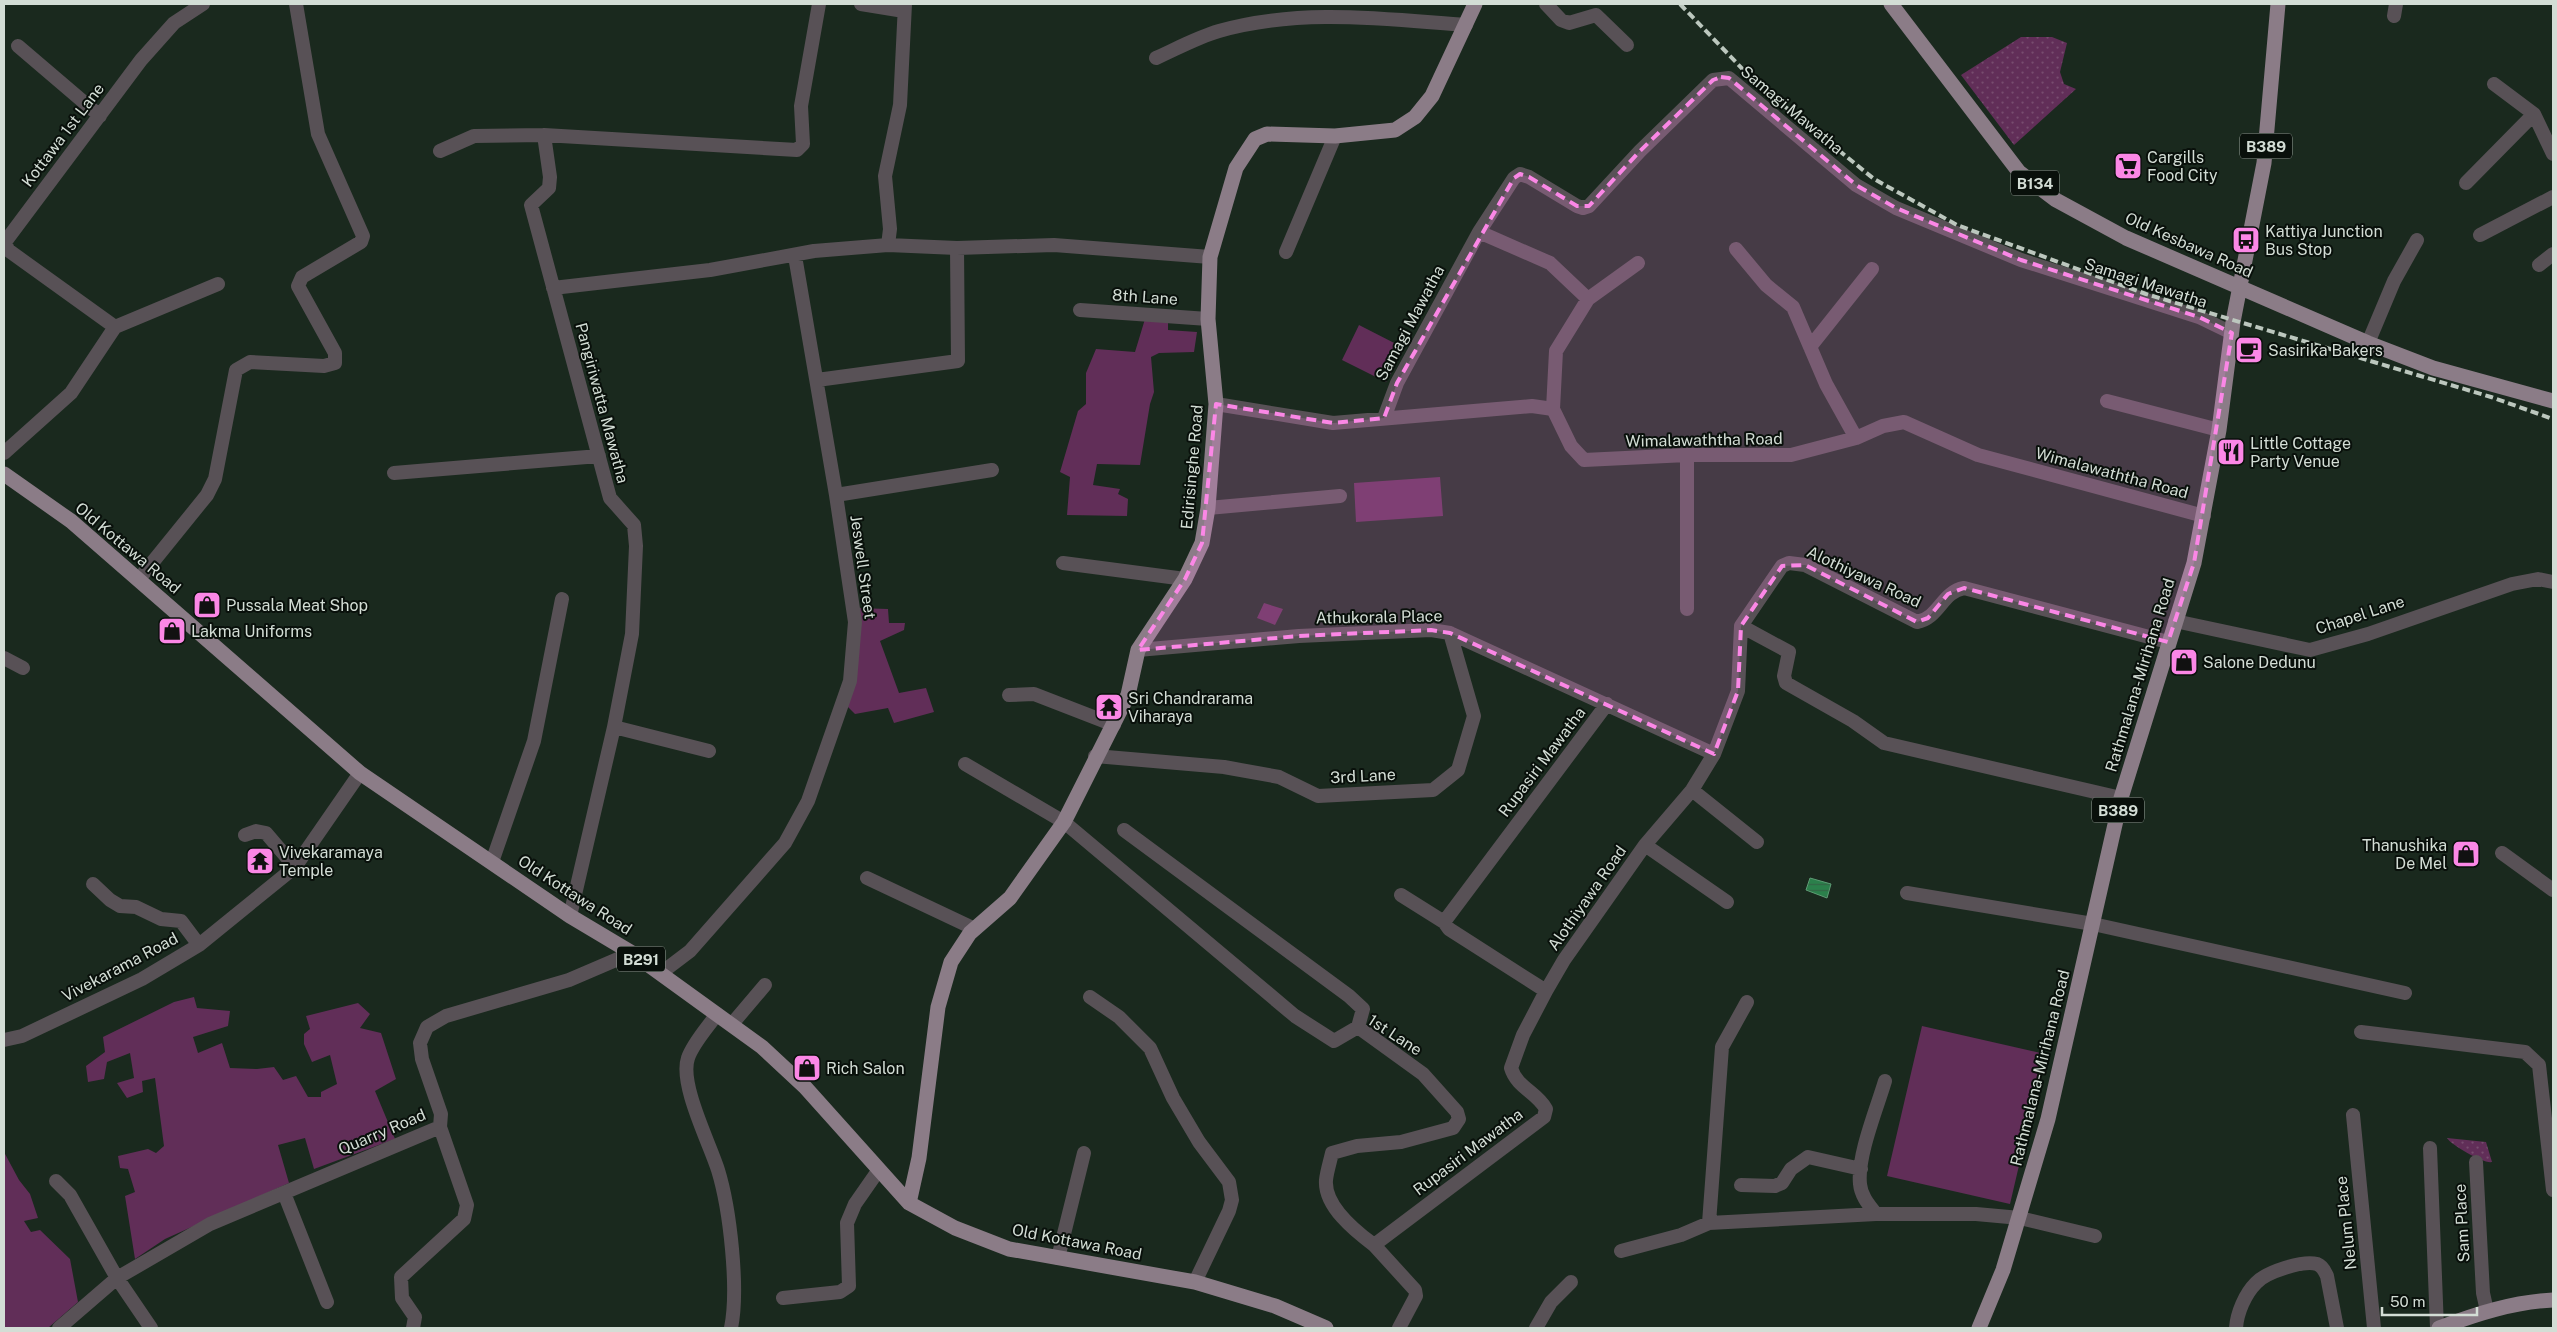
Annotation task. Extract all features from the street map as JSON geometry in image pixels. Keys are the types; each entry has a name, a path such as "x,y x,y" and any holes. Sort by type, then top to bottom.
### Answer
{"main road":[{"name":"Edirisinghe Road","path":"909,1203 919,1158 938,1007 951,962 975,929 1010,898 1064,822 1095,756 1114,725 1128,695 1138,650 1185,579 1202,543 1208,508 1216,404 1208,319 1210,258 1236,168 1255,139 1267,134 1335,136 1394,130 1415,118 1432,96 1475,4"},
{"name":"Old Kesbawa Road","path":"1892,4 2020,172 2056,200 2126,238 2368,343 2433,368 2553,401"},
{"name":"B389","path":"2240,287 2264,163 2278,4"},
{"name":"Rathmalana-Mirihana Road","path":"1979,1328 2003,1270 2020,1218 2048,1118 2120,798 2194,563 2219,430 2240,287"},
{"name":"Old Kottawa Road","path":"6,480 71,521 360,773 570,916 632,953 762,1047 805,1087 878,1171 909,1203 955,1228 1009,1249 1195,1282 1275,1306 1326,1328"},
{"path":"2438,1328 2487,1311 2528,1301 2553,1300"}],"street":[{"name":"Kottawa 1st Lane","path":"115,327 8,250 5,242 141,60 174,24 203,4"},
{"path":"139,579 207,495 215,479 236,370 250,362 324,366 334,363 335,353 298,286 302,277 361,242 363,236 318,134 296,4"},
{"path":"440,151 474,136 544,135 797,150 803,144 801,106 819,4"},
{"path":"861,4 905,7 900,105 885,176 890,229 888,245"},
{"path":"1546,4 1561,20 1569,23 1596,15 1627,45"},
{"path":"1156,58 1217,31 1268,20 1344,16 1466,25"},
{"path":"18,46 100,116"},
{"name":"Samagi Mawatha","path":"1384,418 1397,383 1479,232 1514,178 1520,174 1529,176 1577,206 1583,208 1589,206 1640,151 1713,80 1729,78 1856,185 1896,208 2021,260 2199,317 2232,333"},
{"path":"2494,84 2534,114 2553,154"},
{"path":"2466,183 2534,114"},
{"name":"Pangiriwatta Mawatha","path":"544,135 550,177 549,188 531,205 610,498 634,526 636,546 632,634 614,727 570,916"},
{"path":"1286,252 1335,136"},
{"path":"2480,235 2553,197"},
{"path":"1479,232 1550,263 1588,298"},
{"path":"2368,343 2394,281 2417,240"},
{"path":"553,288 710,270 795,256 814,251 888,245 957,248 1054,245 1210,258"},
{"path":"817,380 958,361 957,248"},
{"path":"1736,248 1766,285 1793,307 1826,384 1856,438"},
{"path":"2539,265 2553,254"},
{"name":"Jeswell Street","path":"661,974 690,951 785,843 808,801 850,682 855,622 836,495 795,256"},
{"path":"1216,404 1333,423 1532,406 1553,409 1556,351 1588,298 1638,262"},
{"path":"1810,347 1872,270"},
{"path":"4,453 70,393 115,327 218,284"},
{"name":"8th Lane","path":"1080,310 1208,319"},
{"path":"2107,401 2219,430"},
{"name":"Wimalawaththa Road","path":"1553,409 1571,446 1584,460 1687,455 1791,455 1856,438 1883,426 1904,422 1978,456 2204,516"},
{"path":"1687,455 1687,609"},
{"path":"394,474 599,456"},
{"path":"836,495 992,470"},
{"path":"1208,508 1340,496"},
{"path":"1062,563 1185,579"},
{"name":"Alothiyawa Road","path":"1546,991 1564,960 1645,845 1692,790 1714,754 1738,691 1741,626 1782,566 1789,563 1805,565 1917,622 1928,618 1948,594 1955,589 1964,588 2168,642"},
{"name":"Chapel Lane","path":"2175,622 2310,650 2368,634 2512,584 2538,578 2553,582"},
{"path":"492,862 534,741 562,599"},
{"path":"1741,626 1789,652 1784,676 1786,683 1853,721 1884,743 2120,798"},
{"name":"Athukorala Place","path":"1138,650 1299,636 1431,630 1450,633 1714,754"},
{"name":"3rd Lane","path":"1095,756 1242,770 1279,777 1318,796 1433,790 1458,770 1474,716 1450,633"},
{"path":"4,658 23,668"},
{"path":"1009,696 1034,694 1114,725"},
{"name":"Rupasiri Mawatha","path":"1444,922 1607,704"},
{"path":"614,727 709,751"},
{"path":"965,764 1064,822"},
{"name":"Vivekarama Road","path":"4,1040 22,1036 142,979 199,945 295,867 360,773"},
{"path":"1692,790 1757,842"},
{"name":"1st Lane","path":"1064,822 1295,1016 1334,1041 1358,1027 1423,1074 1457,1112 1459,1119 1453,1128 1401,1142 1357,1146 1332,1153 1325,1182 1329,1196 1336,1209 1374,1245"},
{"path":"1124,830 1348,996 1363,1009 1358,1027"},
{"path":"245,835 256,831 266,833 295,867"},
{"path":"1645,845 1727,902"},
{"path":"2502,853 2553,890"},
{"path":"866,878 975,929"},
{"path":"93,884 120,906 136,907 161,919 181,921 199,945"},
{"path":"1908,893 2093,924 2405,993"},
{"path":"1401,895 1444,922 1449,929 1546,991"},
{"name":"Quarry Road","path":"59,1328 117,1278 210,1224 440,1126 442,1114 422,1059 420,1043 427,1027 446,1016 569,980 632,953"},
{"path":"732,1024 765,985"},
{"name":"Rupasiri Mawatha","path":"1374,1245 1544,1117 1546,1109 1541,1100 1518,1082 1511,1068 1523,1035 1546,991"},
{"path":"1090,997 1119,1017 1150,1048 1173,1098 1199,1142 1229,1182 1232,1200 1229,1211 1195,1282"},
{"path":"1709,1224 1722,1047 1747,1002"},
{"path":"717,1014 688,1058 686,1071 697,1119 718,1170 729,1223 735,1310 731,1328"},
{"path":"2361,1032 2524,1052 2539,1065 2553,1190"},
{"path":"1876,1214 1863,1196 1860,1184 1861,1169 1869,1132 1885,1081"},
{"name":"Nelum Place","path":"2353,1115 2374,1328"},
{"path":"413,1328 415,1317 402,1298 401,1277 464,1219 467,1205 440,1126"},
{"path":"2430,1148 2438,1328"},
{"path":"1058,1258 1084,1153"},
{"path":"1741,1185 1775,1186 1782,1182 1795,1166 1808,1158 1861,1169"},
{"name":"Sam Place","path":"2476,1162 2483,1293 2487,1311"},
{"path":"783,1298 840,1292 849,1286 846,1223 855,1204 878,1171"},
{"path":"56,1181 70,1195 117,1278 151,1328"},
{"path":"284,1193 327,1302"},
{"path":"1621,1251 1681,1235 1709,1224 1876,1214 1976,1214 2020,1218 2094,1236"},
{"path":"1374,1245 1415,1290 1416,1296 1399,1328"},
{"path":"2236,1328 2242,1304 2256,1282 2282,1268 2317,1264 2323,1268 2327,1276 2336,1328"},
{"path":"1536,1328 1551,1302 1571,1282"}],"highlighted area":[{"path":"1721,77 1729,78 1856,185 1896,208 2021,260 2199,317 2232,333 2194,563 2168,642 1964,588 1948,594 1928,618 1917,622 1805,565 1782,566 1741,626 1738,691 1714,754 1450,633 1431,630 1299,636 1138,650 1185,579 1202,543 1216,404 1333,423 1384,418 1397,383 1514,178 1520,174 1529,177 1577,206 1589,206 1640,151 1713,80"}],"shaded area":[{"path":"2021,37 2052,37 2067,43 2060,72 2064,84 2076,89 2014,145 1961,75"},
{"path":"1145,319 1168,322 1168,330 1197,332 1194,352 1159,353 1151,357 1154,392 1150,404 1140,465 1097,464 1093,485 1120,489 1118,494 1128,499 1127,516 1067,515 1070,477 1060,472 1078,411 1086,404 1086,373 1096,349 1135,352"},
{"path":"1359,325 1404,348 1386,382 1342,360"},
{"path":"1440,477 1443,516 1356,522 1354,483"},
{"path":"1264,603 1283,609 1275,625 1257,618"},
{"path":"857,608 888,609 889,623 905,623 904,630 880,641 899,693 926,688 934,712 894,723 888,708 855,714 847,706"},
{"path":"1810,878 1831,884 1827,898 1806,890"},
{"path":"194,997 197,1008 230,1011 228,1026 193,1037 198,1053 222,1043 230,1068 257,1069 274,1067 283,1080 296,1076 308,1097 321,1097 321,1092 337,1084 330,1055 312,1062 304,1044 304,1034 310,1029 306,1016 358,1003 370,1014 360,1028 381,1033 396,1079 375,1091 395,1139 314,1169 305,1138 278,1145 289,1183 165,1239 135,1259 125,1196 135,1192 128,1169 120,1168 118,1156 148,1149 156,1153 164,1146 155,1078 142,1081 143,1092 127,1098 117,1083 134,1078 130,1053 107,1062 104,1079 88,1082 86,1066 105,1052 103,1037 174,1002"},
{"path":"1922,1026 2045,1054 2010,1204 1887,1176"},
{"path":"2447,1138 2486,1142 2492,1162 2482,1160 2468,1153"},
{"path":"4,1152 19,1180 30,1194 38,1218 24,1221 31,1232 40,1230 70,1259 78,1302 48,1328 4,1328"}],"railway":[{"path":"1680,4 1756,83 1874,179 1957,225 2146,294 2491,397 2553,419"}],"place":[{"name":"Cargills Food City","path":"2128,166"},
{"name":"Kattiya Junction Bus Stop","path":"2246,240"},
{"name":"Sasirika Bakers","path":"2249,350"},
{"name":"Little Cottage Party Venue","path":"2231,452"},
{"name":"Pussala Meat Shop","path":"207,605"},
{"name":"Lakma Uniforms","path":"172,631"},
{"name":"Salone Dedunu","path":"2184,662"},
{"name":"Sri Chandrarama Viharaya","path":"1109,707"},
{"name":"Thanushika De Mel","path":"2466,854"},
{"name":"Vivekaramaya Temple","path":"260,861"},
{"name":"Rich Salon","path":"807,1068"}]}
